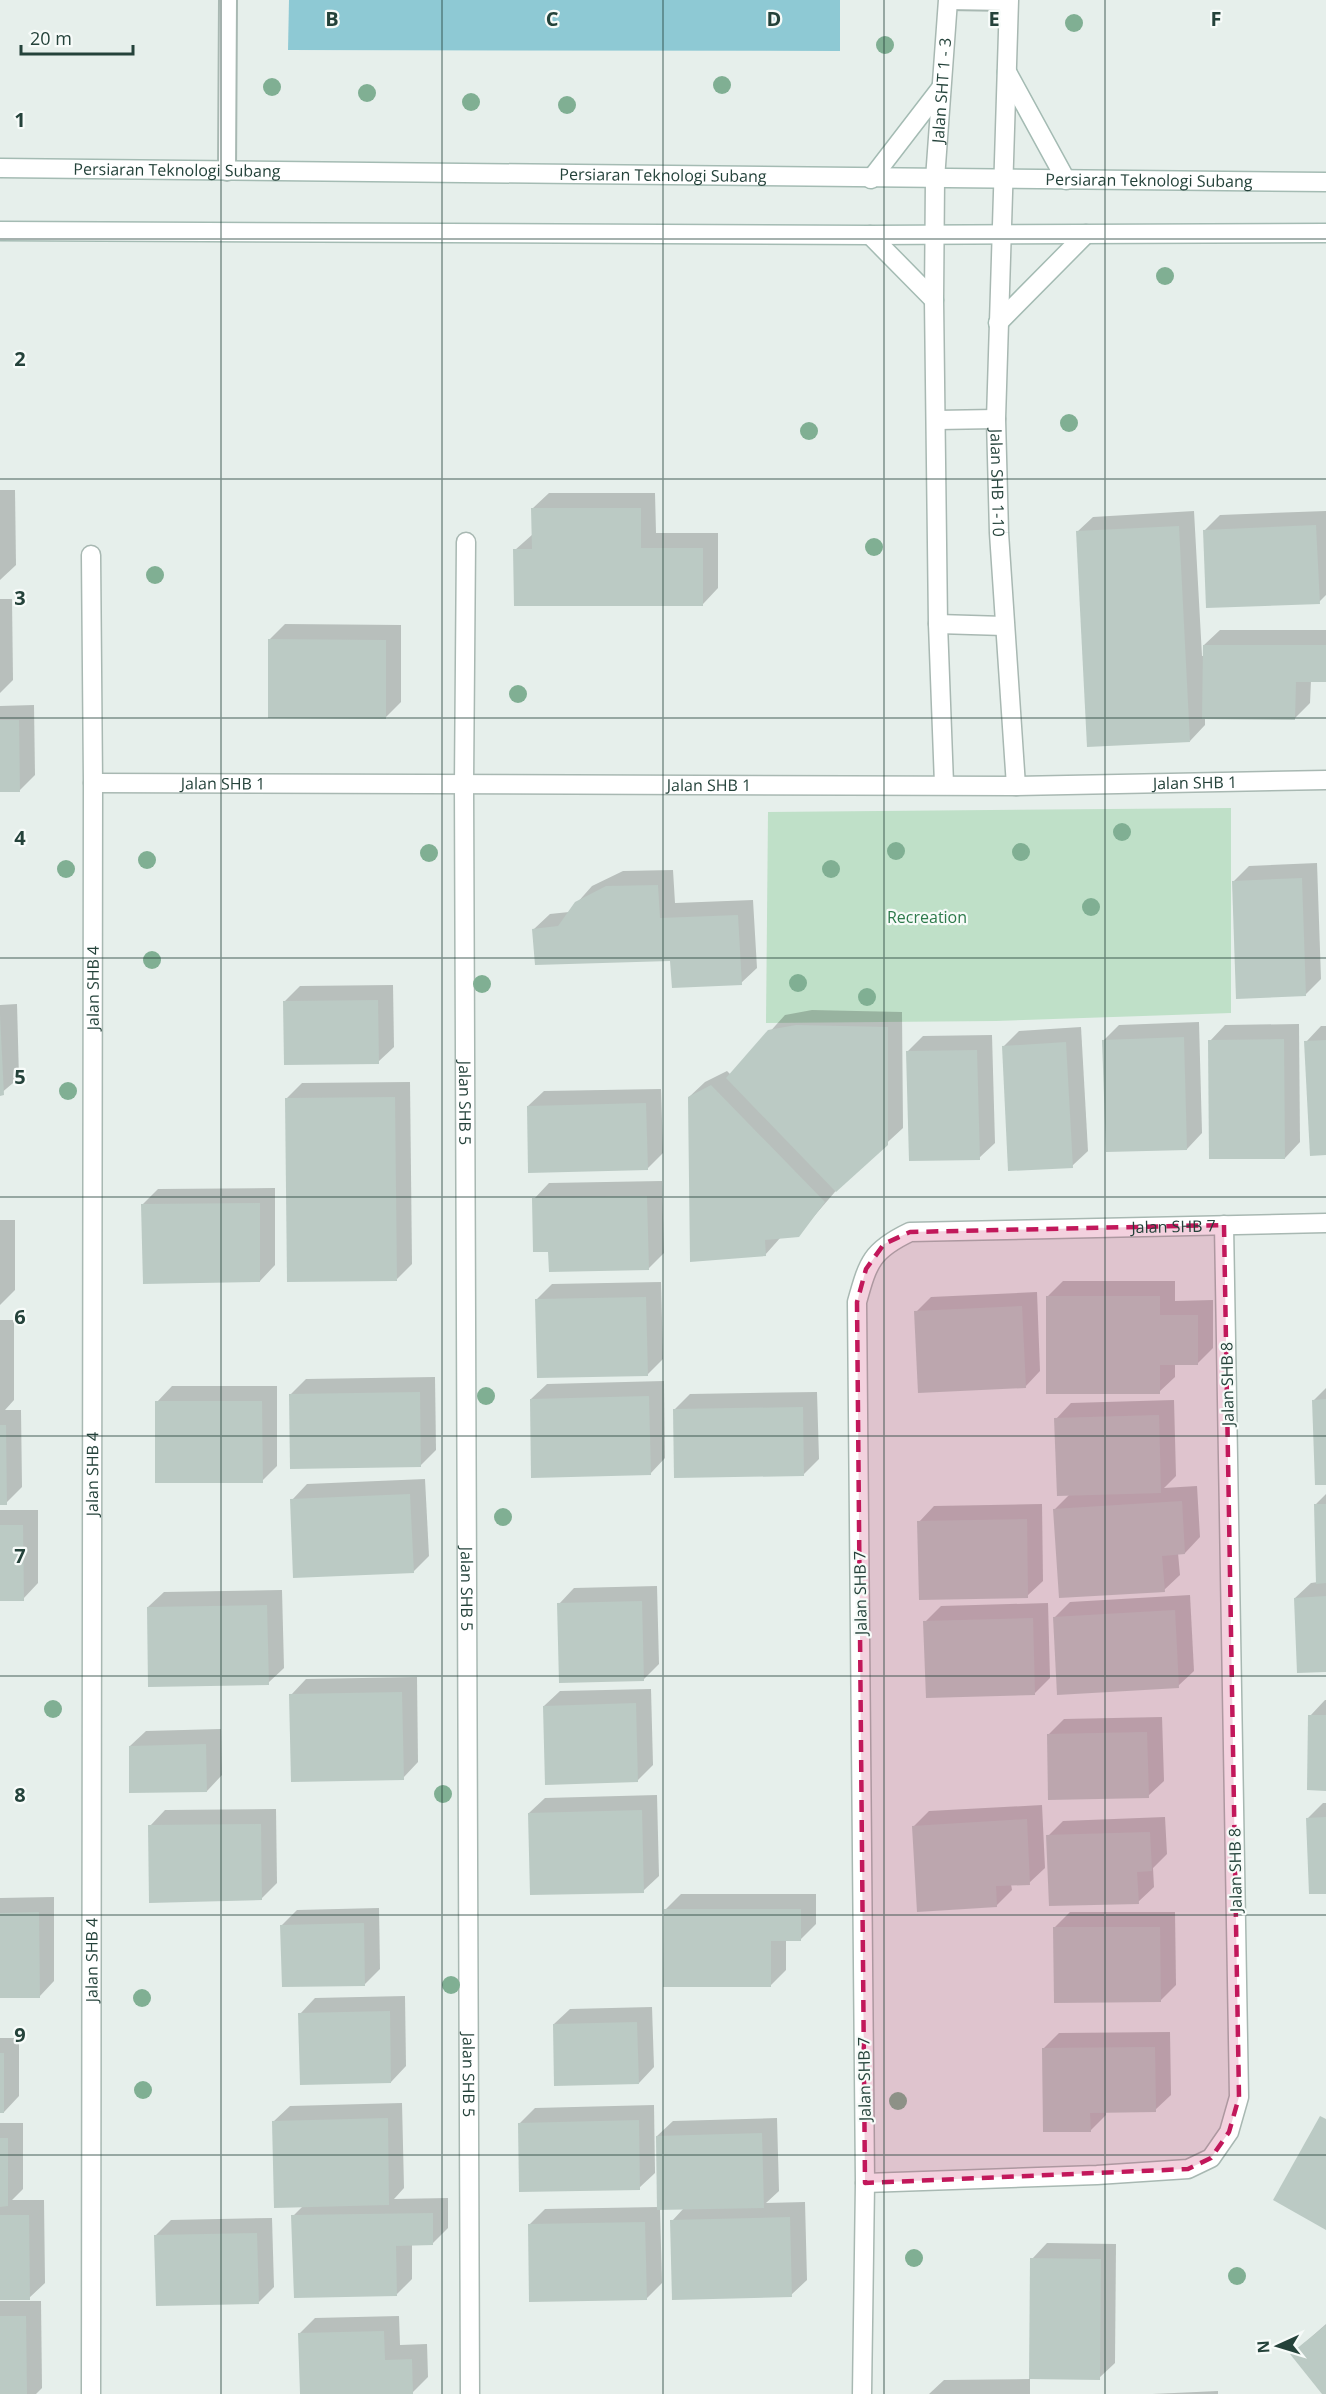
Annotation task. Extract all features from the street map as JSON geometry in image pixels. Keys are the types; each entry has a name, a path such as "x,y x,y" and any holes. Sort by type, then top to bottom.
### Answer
{"street":[{"name":"Jalan SHT 1 - 3","path":"935,179 948,1"},
{"path":"1005,180 1009,1"},
{"path":"1007,72 1066,180"},
{"path":"871,179 941,88"},
{"name":"Persiaran Teknologi Subang","path":"0,168 871,179 1326,182"},
{"path":"935,179 934,300 938,624 944,784"},
{"name":"Jalan SHB 1-10","path":"1005,180 1001,235 996,419 1004,626 1016,786"},
{"path":"0,231 870,235 1326,233"},
{"path":"998,323 1086,234"},
{"path":"870,235 934,300"},
{"path":"937,420 996,419"},
{"name":"Jalan SHB 5","path":"466,542 464,784 470,2394"},
{"name":"Jalan SHB 4","path":"91,555 93,783 91,2394"},
{"path":"938,624 1004,626"},
{"name":"Jalan SHB 1","path":"93,783 1016,786 1326,780"},
{"name":"Jalan SHB 7","path":"862,2394 865,2183 857,1302 866,1269 884,1244 910,1232 1326,1223"},
{"name":"Jalan SHB 8","path":"865,2183 1097,2175 1188,2169 1211,2158 1229,2132 1239,2097 1224,1225"}],"lane":[{"path":"227,172 228,0"},
{"path":"948,1 1009,1"}],"highlighted area":[{"path":"1224,1225 1239,2097 1229,2132 1211,2158 1188,2169 865,2183 857,1302 866,1269 884,1244 910,1232"}],"green space":[{"name":"Recreation","path":"1231,808 1231,1013 996,1021 766,1023 768,812"}],"water":[{"path":"289,0 840,0 840,51 288,50"}],"building":[{"path":"531,508 641,508 641,548 703,548 703,606 514,606 513,549 532,549"},
{"path":"1316,525 1320,604 1206,608 1203,530"},
{"path":"1179,526 1190,742 1087,747 1076,531"},
{"path":"268,639 386,640 386,719 268,718"},
{"path":"1203,645 1326,645 1326,682 1296,682 1295,720 1202,719"},
{"path":"0,720 19,720 20,792 0,792"},
{"path":"1302,878 1306,996 1236,999 1232,881"},
{"path":"658,885 660,918 738,915 742,985 672,988 670,961 535,965 532,929 558,926 575,902 606,886"},
{"path":"378,1000 379,1064 284,1065 283,1001"},
{"path":"0,1015 4,1095 0,1096"},
{"path":"796,1025 888,1027 888,1145 836,1192 726,1078 768,1030"},
{"path":"1184,1037 1187,1150 1106,1152 1102,1040"},
{"path":"1284,1039 1285,1159 1209,1159 1208,1040"},
{"path":"1326,1040 1326,1155 1310,1156 1304,1041"},
{"path":"1066,1042 1073,1168 1008,1171 1002,1046"},
{"path":"977,1050 980,1160 909,1161 906,1051"},
{"path":"711,1085 825,1202 799,1237 765,1240 766,1256 690,1262 688,1097"},
{"path":"395,1097 397,1281 287,1282 285,1098"},
{"path":"646,1103 648,1170 528,1173 527,1106"},
{"path":"647,1196 649,1270 549,1272 548,1252 533,1252 532,1198"},
{"path":"260,1203 260,1282 143,1284 141,1204"},
{"path":"1046,1296 1160,1296 1160,1315 1198,1315 1198,1365 1160,1365 1160,1394 1046,1394"},
{"path":"646,1297 648,1376 537,1378 535,1299"},
{"path":"1022,1306 1026,1388 918,1393 914,1311"},
{"path":"420,1392 421,1467 290,1469 289,1394"},
{"path":"649,1396 651,1475 531,1478 530,1399"},
{"path":"1326,1399 1326,1485 1315,1485 1312,1400"},
{"path":"155,1401 262,1401 263,1483 155,1483"},
{"path":"803,1407 804,1476 674,1478 673,1409"},
{"path":"1159,1415 1161,1493 1057,1496 1054,1418"},
{"path":"0,1425 6,1425 7,1505 0,1505"},
{"path":"410,1494 414,1573 293,1578 290,1499"},
{"path":"1182,1501 1185,1554 1162,1556 1165,1592 1059,1598 1053,1509"},
{"path":"1314,1504 1326,1504 1326,1583 1316,1584"},
{"path":"1027,1519 1028,1598 919,1600 917,1521"},
{"path":"0,1525 23,1525 24,1601 0,1601"},
{"path":"1326,1596 1326,1672 1297,1673 1294,1598"},
{"path":"642,1601 644,1681 559,1683 557,1603"},
{"path":"267,1605 269,1685 148,1687 147,1607"},
{"path":"1175,1610 1179,1688 1057,1695 1053,1617"},
{"path":"1033,1618 1035,1695 926,1698 923,1621"},
{"path":"402,1692 404,1780 291,1782 289,1694"},
{"path":"636,1703 638,1782 545,1785 543,1706"},
{"path":"1308,1715 1326,1715 1326,1791 1307,1790"},
{"path":"1147,1732 1149,1798 1048,1800 1047,1734"},
{"path":"206,1744 207,1792 129,1793 129,1746"},
{"path":"642,1810 644,1893 530,1895 528,1813"},
{"path":"1326,1817 1326,1894 1309,1894 1306,1818"},
{"path":"1027,1819 1030,1885 996,1886 997,1907 917,1912 912,1826"},
{"path":"261,1824 262,1900 149,1903 148,1825"},
{"path":"1150,1832 1152,1871 1137,1872 1139,1904 1049,1906 1046,1835"},
{"path":"664,1909 801,1909 801,1941 771,1941 771,1987 663,1987"},
{"path":"39,1912 40,1998 0,1998 0,1913"},
{"path":"364,1923 365,1986 282,1987 280,1925"},
{"path":"1053,1927 1160,1927 1161,2002 1054,2003"},
{"path":"390,2011 391,2083 300,2085 298,2013"},
{"path":"637,2022 639,2084 554,2086 553,2024"},
{"path":"1155,2047 1156,2112 1090,2113 1091,2132 1043,2132 1042,2048"},
{"path":"0,2053 4,2053 4,2113 0,2113"},
{"path":"1320,2116 1326,2119 1326,2230 1273,2200"},
{"path":"388,2118 389,2205 274,2208 272,2121"},
{"path":"639,2120 640,2190 519,2192 518,2123"},
{"path":"762,2133 764,2208 657,2210 656,2136"},
{"path":"0,2138 8,2138 8,2206 0,2207"},
{"path":"433,2213 433,2245 396,2246 397,2296 294,2298 291,2215"},
{"path":"0,2215 29,2215 30,2300 0,2300"},
{"path":"790,2217 792,2297 672,2300 670,2220"},
{"path":"645,2222 647,2300 529,2302 528,2224"},
{"path":"257,2233 259,2304 156,2306 154,2235"},
{"path":"1030,2258 1101,2259 1100,2380 1029,2379"},
{"path":"0,2316 26,2316 27,2394 0,2394"},
{"path":"1326,2325 1326,2394 1322,2394 1290,2354"},
{"path":"384,2331 385,2360 412,2359 413,2394 300,2394 298,2333"}]}
